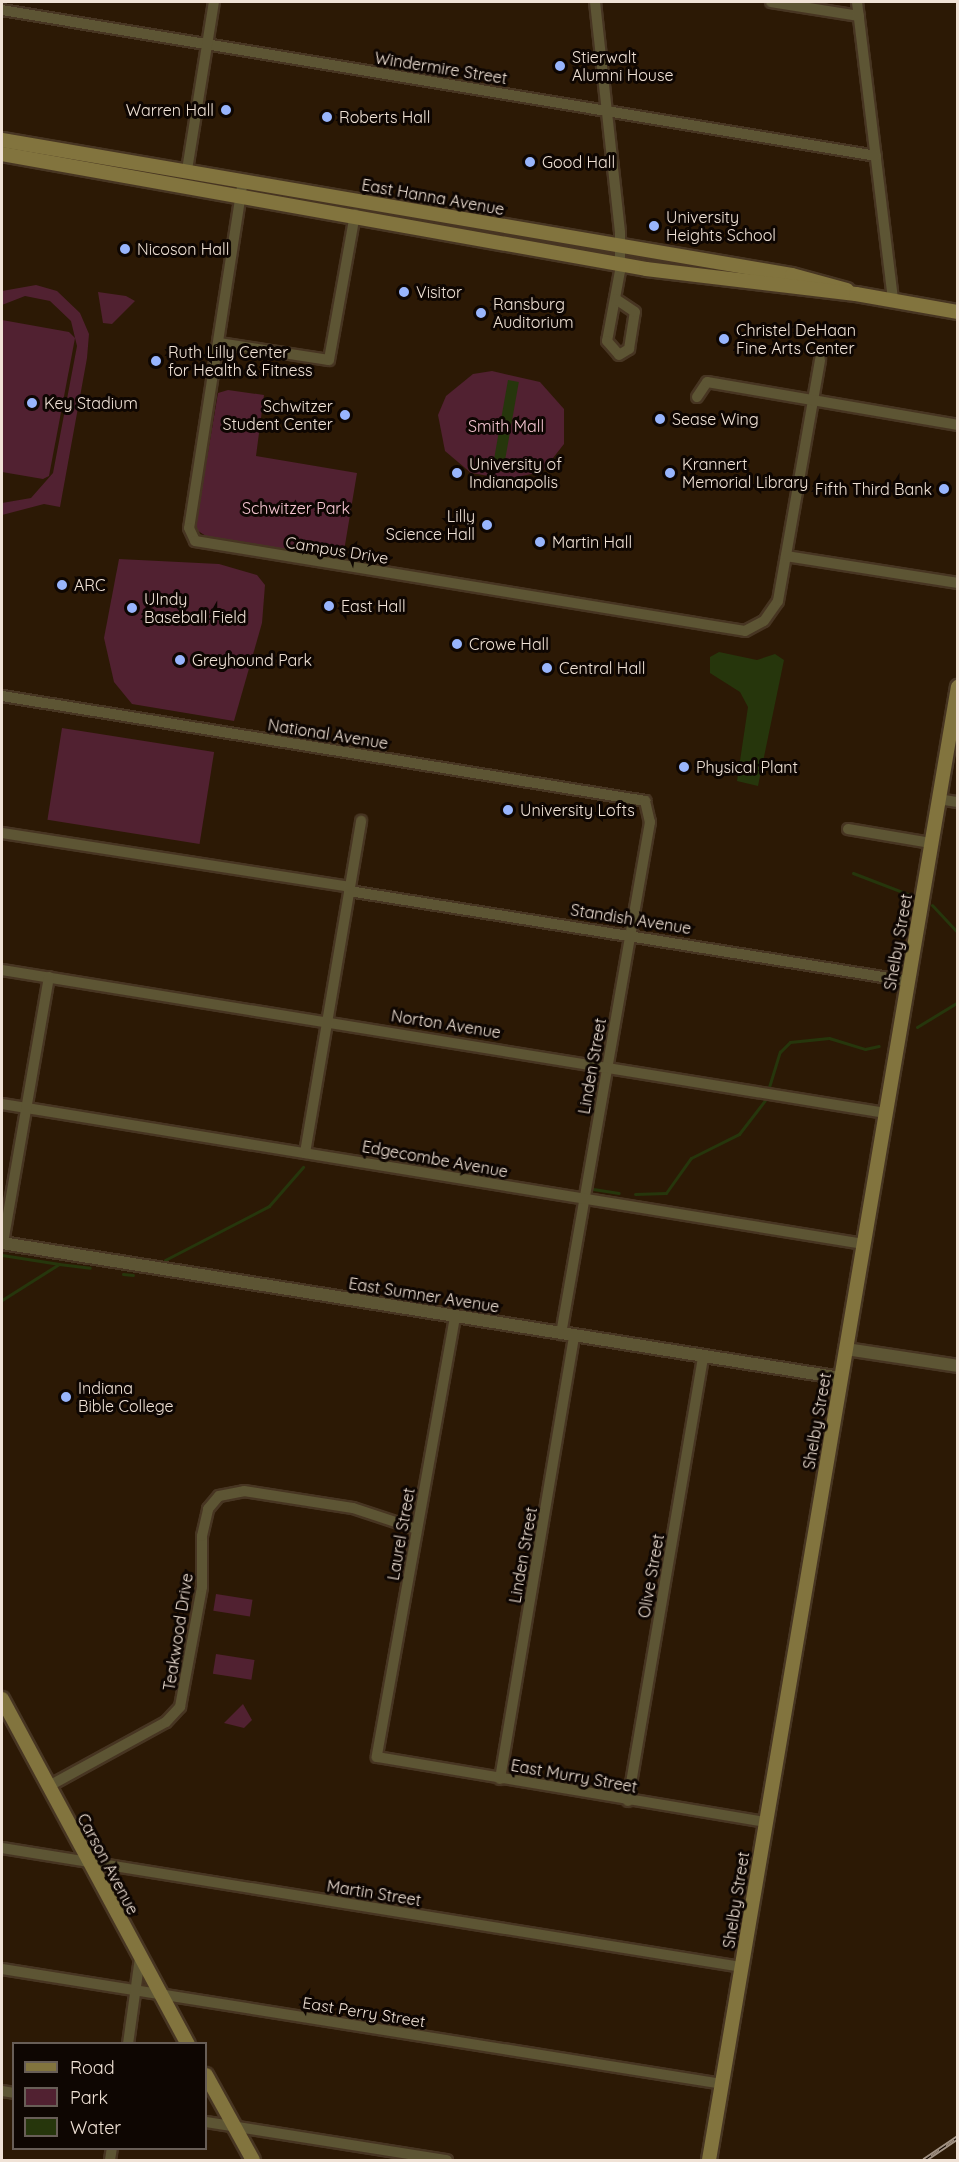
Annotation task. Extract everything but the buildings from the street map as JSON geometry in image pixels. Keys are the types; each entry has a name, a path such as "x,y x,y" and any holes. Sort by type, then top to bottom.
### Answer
{"main road":[{"name":"East Hanna Avenue","path":"2,140 187,170 242,187 355,214 620,256 814,280 856,294 957,312"},
{"name":"East Hanna Avenue","path":"2,154 242,187 620,256"},
{"name":"Shelby Street","path":"709,2160 957,687"},
{"name":"Carson Avenue","path":"2,1699 5,1713 49,1786 87,1861 187,2042"},
{"path":"207,2077 253,2160"}],"street":[{"path":"187,170 214,2"},
{"path":"595,2 609,111 620,256 616,298 607,341 620,355 629,349 635,312 616,298"},
{"path":"771,2 859,16"},
{"path":"857,2 893,300"},
{"name":"Windermire Street","path":"2,10 876,156"},
{"name":"Campus Drive","path":"242,187 189,528 195,541 735,632 758,625 775,609 786,556"},
{"path":"219,343 329,360 355,214"},
{"path":"820,360 786,556 957,583"},
{"path":"697,397 707,382 957,424"},
{"name":"National Avenue","path":"2,696 635,797 649,805"},
{"path":"938,799 957,802"},
{"name":"Linden Street","path":"561,1334 630,933 649,805"},
{"path":"305,1153 361,821"},
{"path":"848,829 931,843"},
{"name":"Standish Avenue","path":"2,833 630,933 908,981"},
{"name":"Norton Avenue","path":"2,970 327,1020 886,1113"},
{"path":"2,1243 49,977"},
{"name":"Edgecombe Avenue","path":"2,1104 864,1244"},
{"name":"East Sumner Avenue","path":"2,1243 841,1378"},
{"name":"Laurel Street","path":"377,1757 454,1317"},
{"name":"Linden Street","path":"500,1779 574,1336"},
{"path":"846,1349 957,1366"},
{"name":"Olive Street","path":"628,1801 703,1357"},
{"name":"Teakwood Drive","path":"49,1786 166,1722 180,1707 202,1587 206,1517 215,1499 230,1491 353,1508 417,1529"},
{"name":"East Murry Street","path":"377,1757 628,1801 766,1822"},
{"name":"Martin Street","path":"2,1848 741,1967"},
{"path":"128,2042 140,1958"},
{"name":"East Perry Street","path":"2,1969 722,2084"},
{"path":"207,2122 447,2160"}],"green space":[{"path":"36,285 57,291 80,313 89,334 87,358 60,507 44,504 2,515 2,503 31,498 53,473 77,346 71,321 50,301 25,296 2,305 2,291"},
{"path":"98,292 126,296 135,301 112,324 103,323"},
{"name":"Key Stadium","path":"2,320 69,332 75,338 49,476 43,479 2,472"},
{"name":"Smith Mall","path":"492,371 540,382 564,409 564,444 542,472 507,479 471,473 445,451 438,415 446,396 473,374"},
{"name":"Schwitzer Park","path":"228,390 264,395 256,456 357,473 344,551 334,559 206,536 195,529 218,393"},
{"name":"Greyhound Park","path":"119,559 219,564 257,575 265,585 262,623 234,721 132,704 114,682 104,638"},
{"path":"62,728 214,752 200,844 47,820"},
{"path":"216,1594 253,1600 250,1617 213,1611"},
{"path":"216,1654 255,1660 251,1680 213,1674"},
{"path":"243,1704 252,1720 244,1728 224,1723"}],"water":[{"path":"508,380 519,382 503,472 492,470"},
{"path":"719,652 757,660 775,654 784,660 758,786 737,781 748,707 740,692 710,673 710,657"}],"waterway":[{"path":"853,873 910,895"},
{"path":"932,905 958,933"},
{"path":"917,1027 958,1002"},
{"path":"769,1087 780,1052 790,1042 829,1038 865,1049 879,1046"},
{"path":"635,1194 666,1193 691,1158 739,1134 766,1099"},
{"path":"165,1260 269,1206 303,1167"},
{"path":"593,1189 619,1193"},
{"path":"2,1255 59,1264"},
{"path":"2,1300 59,1264 90,1268"},
{"path":"123,1274 133,1275"}],"railway":[{"path":"924,2160 958,2137"}],"place":[{"name":"Stierwalt Alumni House","path":"560,66"},
{"name":"Warren Hall","path":"226,110"},
{"name":"Roberts Hall","path":"327,117"},
{"name":"Good Hall","path":"530,162"},
{"name":"University Heights School","path":"654,226"},
{"name":"Nicoson Hall","path":"125,249"},
{"name":"Visitor","path":"404,292"},
{"name":"Ransburg Auditorium","path":"481,313"},
{"name":"Christel DeHaan Fine Arts Center","path":"724,339"},
{"name":"Ruth Lilly Center for Health & Fitness","path":"156,361"},
{"name":"Key Stadium","path":"32,403"},
{"name":"Schwitzer Student Center","path":"345,415"},
{"name":"Sease Wing","path":"660,419"},
{"name":"University of Indianapolis","path":"457,473"},
{"name":"Krannert Memorial Library","path":"670,473"},
{"name":"Fifth Third Bank","path":"944,489"},
{"name":"Lilly Science Hall","path":"487,525"},
{"name":"Martin Hall","path":"540,542"},
{"name":"ARC","path":"62,585"},
{"name":"East Hall","path":"329,606"},
{"name":"UIndy Baseball Field","path":"132,608"},
{"name":"Crowe Hall","path":"457,644"},
{"name":"Greyhound Park","path":"180,660"},
{"name":"Central Hall","path":"547,668"},
{"name":"Physical Plant","path":"684,767"},
{"name":"University Lofts","path":"508,810"},
{"name":"Indiana Bible College","path":"66,1397"}]}
